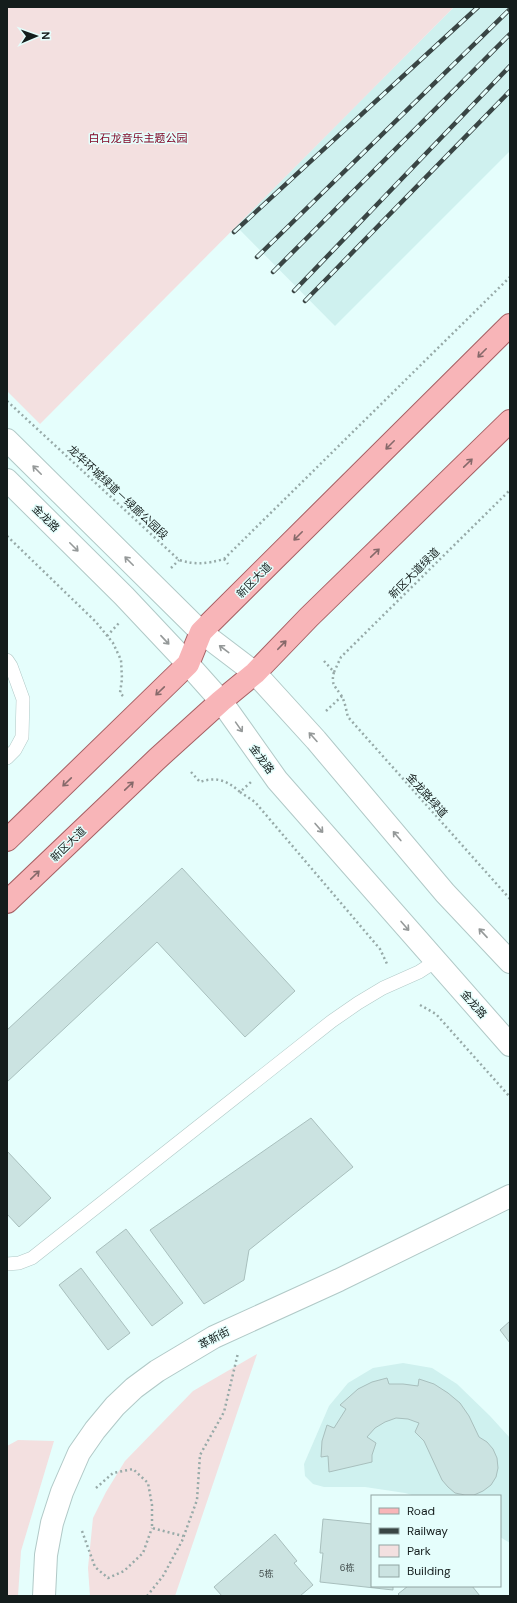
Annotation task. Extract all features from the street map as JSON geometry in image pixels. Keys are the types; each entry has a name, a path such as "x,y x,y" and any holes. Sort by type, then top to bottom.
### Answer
{"main road":[{"name":"新区大道","path":"7,840 188,664 201,632 510,325"},
{"name":"新区大道","path":"7,902 158,759 221,701 255,673 309,617 510,421"},
{"path":"7,440 201,632 255,673 316,740 445,893 510,962"},
{"name":"金龙路","path":"7,480 124,596 221,701 277,780 510,1045"},
{"name":"革新街","path":"44,1596 46,1555 52,1523 64,1486 79,1453 95,1430 115,1406 134,1388 157,1371 214,1337 339,1280 510,1196"}],"lane":[{"path":"7,660 11,666 23,699 22,737 15,750 7,758"},
{"path":"7,1264 19,1263 32,1258 358,1002 383,988 419,972 436,960"}],"path":[{"path":"171,568 179,560 194,564 210,563 224,559 510,277"},
{"name":"龙华环城绿道－绿廊公园段","path":"7,401 179,560"},
{"name":"新区大道绿道","path":"334,672 341,657 510,490"},
{"path":"7,536 96,622 108,636 121,660 122,679 120,693 124,697"},
{"path":"224,559 228,564"},
{"path":"108,636 122,620"},
{"path":"324,661 334,672"},
{"name":"金龙路绿道","path":"334,672 332,680 336,689 342,696 348,717 510,899"},
{"path":"326,711 342,696"},
{"path":"191,772 200,782 214,779 224,780 232,784 240,792 255,802 380,949 386,962"},
{"path":"240,792 251,782"},
{"path":"420,1005 436,1014 510,1097"},
{"path":"147,1596 163,1576 184,1536 197,1500 200,1455 224,1412 238,1353"},
{"path":"82,1531 95,1567 108,1578 124,1571 143,1553 152,1528 152,1505 148,1483 133,1469 113,1473 96,1488"},
{"path":"152,1528 184,1536"}],"shaded area":[{"path":"454,7 510,7 510,151 335,326 236,226"},
{"path":"403,1363 432,1368 457,1384 510,1438 510,1543 501,1538 501,1495 412,1495 365,1487 324,1487 313,1484 305,1476 304,1464 329,1406 348,1383 373,1368"}],"green space":[{"name":"白石龙音乐主题公园","path":"7,7 454,7 40,424 7,391"},
{"path":"257,1354 175,1596 90,1596 88,1568 93,1518 106,1492 125,1461 193,1391"},
{"path":"18,1440 54,1441 21,1551 18,1596 7,1596 7,1446"}],"building":[{"path":"182,868 295,991 245,1037 157,942 7,1082 7,1030"},
{"path":"311,1118 353,1167 249,1250 244,1280 204,1304 150,1230"},
{"path":"7,1151 51,1198 19,1227 7,1214"},
{"path":"126,1229 183,1303 152,1326 96,1252"},
{"path":"81,1268 130,1333 108,1350 59,1285"},
{"path":"510,1321 510,1343 500,1330"},
{"path":"387,1378 389,1384 418,1386 419,1379 434,1384 460,1403 469,1416 479,1437 487,1442 493,1449 497,1458 498,1468 496,1477 491,1485 474,1495 455,1493 442,1480 424,1441 415,1432 419,1423 408,1419 396,1418 375,1428 367,1437 376,1443 372,1455 372,1462 329,1472 328,1456 321,1457 322,1441 327,1425 334,1428 346,1409 340,1405 358,1389 372,1382"},
{"path":"323,1519 371,1524 371,1587 393,1587 393,1590 320,1582 323,1553 320,1553"},
{"path":"275,1534 297,1561 294,1563 313,1585 300,1596 222,1596 214,1587"},
{"path":"407,1587 473,1587 480,1596 400,1596 398,1594"}],"railway":[{"path":"234,232 478,7"},
{"path":"257,257 510,9"},
{"path":"273,272 510,34"},
{"path":"294,291 510,66"},
{"path":"305,301 510,91"}]}
